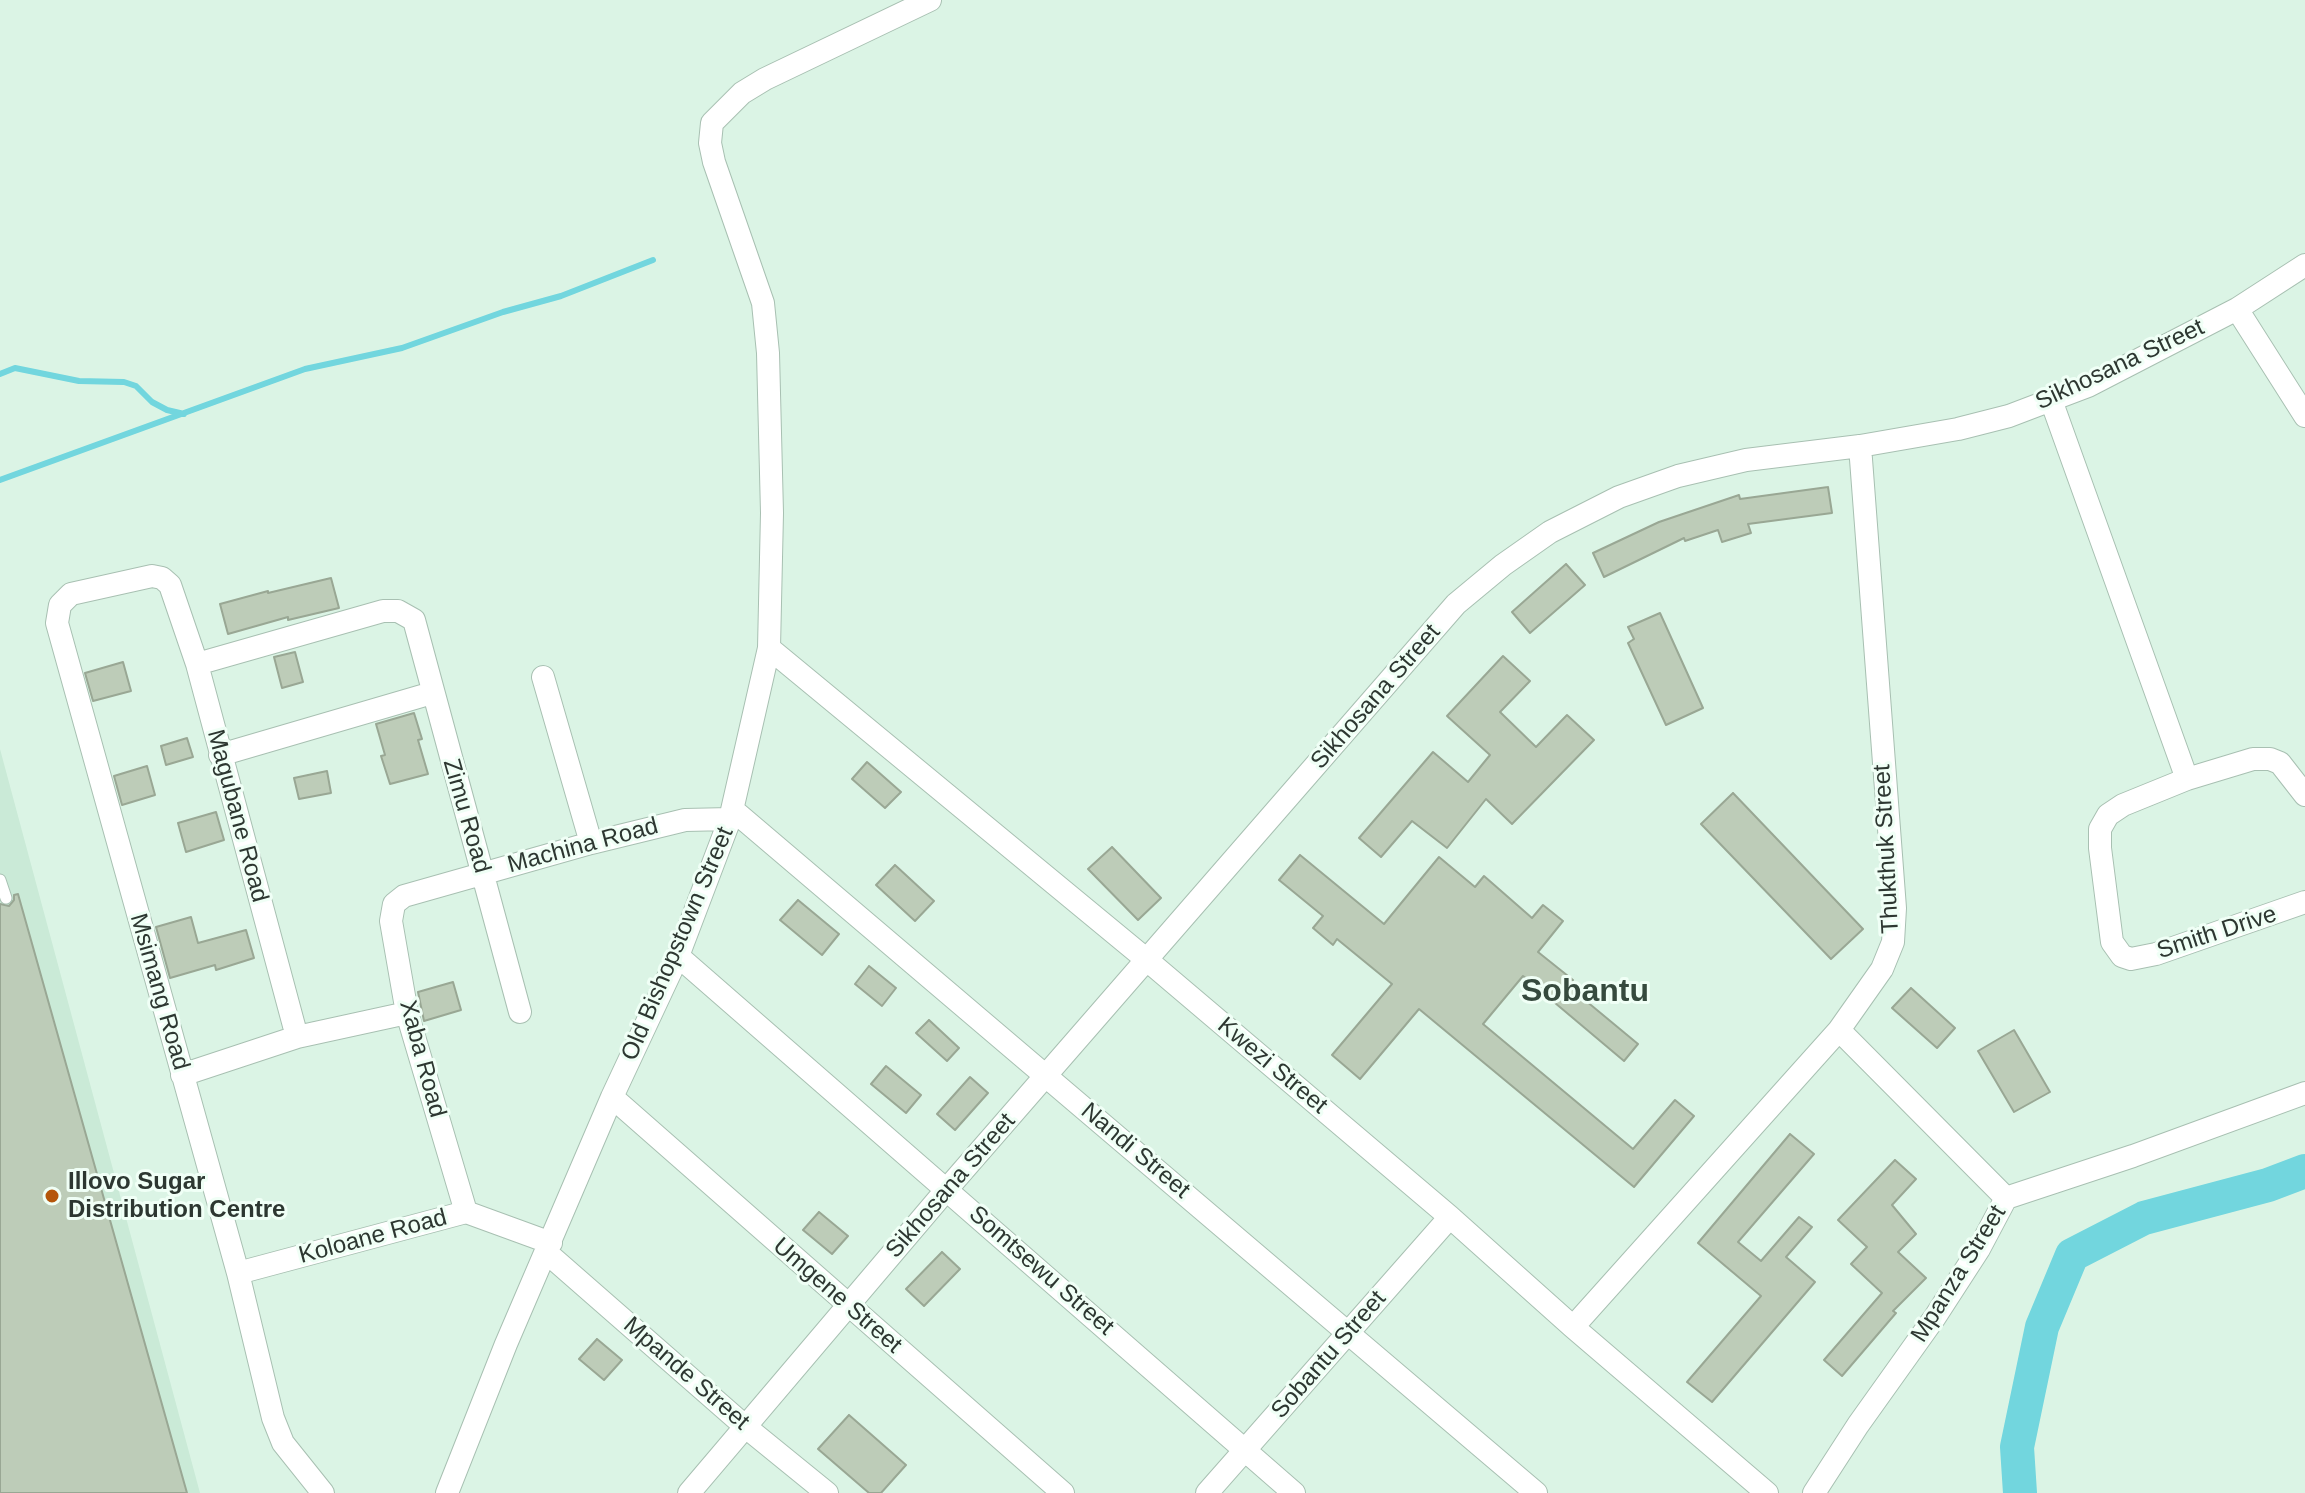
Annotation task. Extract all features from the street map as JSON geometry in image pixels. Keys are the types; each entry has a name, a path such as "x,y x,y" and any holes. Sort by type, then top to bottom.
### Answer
{"street":[{"name":"Old Bishopstown Street","path":"447,1493 506,1344 612,1097 678,956 731,814 769,648 772,513 768,353 763,303 710,143 712,123 742,93 765,79 930,0"},
{"name":"Sikhosana Street","path":"689,1493 947,1189 1456,604 1503,565 1550,532 1605,504 1678,476 1746,460 1860,446 1958,429 2009,416 2088,386 2237,309 2305,265"},
{"path":"2237,309 2305,416"},
{"path":"2051,400 2187,779"},
{"name":"Thukthuk Street","path":"1573,1327 1839,1030 1882,969 1893,942 1895,908 1860,446"},
{"name":"Msimang Road","path":"173,595 167,581 152,576 71,594 60,605 57,623 238,1273 277,1430 283,1443 323,1493"},
{"name":"Magubane Road","path":"173,595 197,664 297,1037"},
{"name":"Zimu Road","path":"197,664 383,611 398,611 414,620 520,1012"},
{"name":"Kwezi Street","path":"769,648 1147,960 1450,1217 1767,1493"},
{"path":"543,677 591,843"},
{"path":"220,755 432,693"},
{"name":"Smith Drive","path":"2305,795 2280,763 2270,759 2253,759 2187,779 2123,805 2108,815 2100,829 2112,942 2122,956 2131,959 2156,954 2305,902"},
{"name":"Machina Road","path":"394,904 404,896 481,872 685,820 731,814"},
{"name":"Nandi Street","path":"731,814 1047,1075 1536,1493"},
{"name":"Xaba Road","path":"394,904 391,921 407,1013 466,1212"},
{"name":"Somtsewu Street","path":"678,956 1294,1493"},
{"path":"182,1075 297,1037 407,1013"},
{"path":"1839,1030 2006,1198"},
{"name":"Mpanza Street","path":"1814,1493 1935,1317 1979,1249 2006,1198 2133,1156 2305,1093"},
{"name":"Umgene Street","path":"612,1097 1063,1493"},
{"name":"Koloane Road","path":"238,1273 466,1212 549,1248"},
{"name":"Sobantu Street","path":"1207,1493 1450,1217"},
{"name":"Mpande Street","path":"549,1248 747,1428 827,1493"}],"lane":[{"path":"0,880 6,898"}],"shaded area":[{"name":"Illovo Sugar Distribution Centre","path":"0,749 200,1493 0,1493"}],"building":[{"path":"1828,487 1832,513 1748,524 1751,533 1722,542 1718,530 1685,541 1684,538 1604,577 1593,553 1659,522 1739,495 1740,499"},
{"path":"1566,564 1585,585 1530,633 1512,612"},
{"path":"331,578 339,608 288,620 288,617 228,634 220,604"},
{"path":"1660,613 1703,708 1666,725 1628,643 1634,639 1628,627"},
{"path":"295,652 303,682 282,688 274,657"},
{"path":"1503,656 1530,681 1500,712 1536,747 1567,715 1594,740 1512,824 1486,799 1447,848 1412,821 1381,857 1359,838 1433,752 1468,782 1490,755 1447,716"},
{"path":"123,662 131,691 93,701 85,673"},
{"path":"414,713 428,774 390,784 381,756 385,755 376,724"},
{"path":"187,738 193,757 166,765 161,746"},
{"path":"867,762 901,792 885,808 852,779"},
{"path":"147,766 155,795 122,805 114,776"},
{"path":"327,771 331,793 299,799 294,778"},
{"path":"1733,793 1863,929 1831,959 1701,824"},
{"path":"216,812 224,840 186,852 178,823"},
{"path":"1112,847 1161,898 1138,920 1088,869"},
{"path":"1300,855 1384,924 1439,857 1475,887 1484,876 1532,918 1543,905 1563,921 1538,952 1573,980 1568,986 1638,1044 1624,1061 1523,976 1483,1024 1633,1149 1675,1100 1694,1116 1634,1187 1419,1009 1360,1079 1332,1055 1392,984 1337,939 1333,945 1313,928 1323,916 1279,880"},
{"path":"895,865 934,901 915,921 876,885"},
{"name":"Illovo Sugar Distribution Centre","path":"18,894 187,1493 0,1493 0,904 9,906 14,895"},
{"path":"798,900 839,934 822,955 780,920"},
{"path":"191,917 198,943 246,930 254,958 216,970 215,965 170,978 156,927"},
{"path":"869,966 896,988 882,1006 855,984"},
{"path":"453,982 461,1010 424,1021 418,992"},
{"path":"1911,988 1955,1028 1937,1048 1892,1008"},
{"path":"929,1020 959,1048 947,1061 916,1033"},
{"path":"2014,1030 2050,1092 2014,1112 1978,1051"},
{"path":"886,1066 921,1095 906,1113 871,1084"},
{"path":"970,1077 988,1093 955,1130 937,1114"},
{"path":"1790,1134 1814,1154 1738,1242 1761,1261 1799,1217 1812,1227 1786,1257 1815,1282 1712,1402 1687,1382 1761,1296 1698,1243"},
{"path":"1895,1160 1916,1179 1892,1205 1916,1234 1898,1252 1926,1278 1893,1311 1896,1313 1842,1376 1824,1360 1882,1293 1851,1264 1867,1247 1838,1220"},
{"path":"819,1212 848,1236 832,1254 803,1230"},
{"path":"942,1252 960,1269 924,1306 906,1289"},
{"path":"597,1339 622,1360 604,1380 579,1359"},
{"path":"849,1415 906,1465 881,1493 869,1493 818,1449"}],"waterway":[{"path":"0,480 305,369 402,348 503,312 561,296 653,260"},
{"path":"0,374 15,368 79,381 124,382 136,386 152,402 184,414"},
{"path":"2020,1493 2017,1447 2042,1327 2072,1255 2144,1218 2268,1185 2305,1171"}],"place":[{"name":"Illovo Sugar Distribution Centre","path":"52,1196"}],"district":[{"name":"Sobantu","path":"1585,992"}]}
